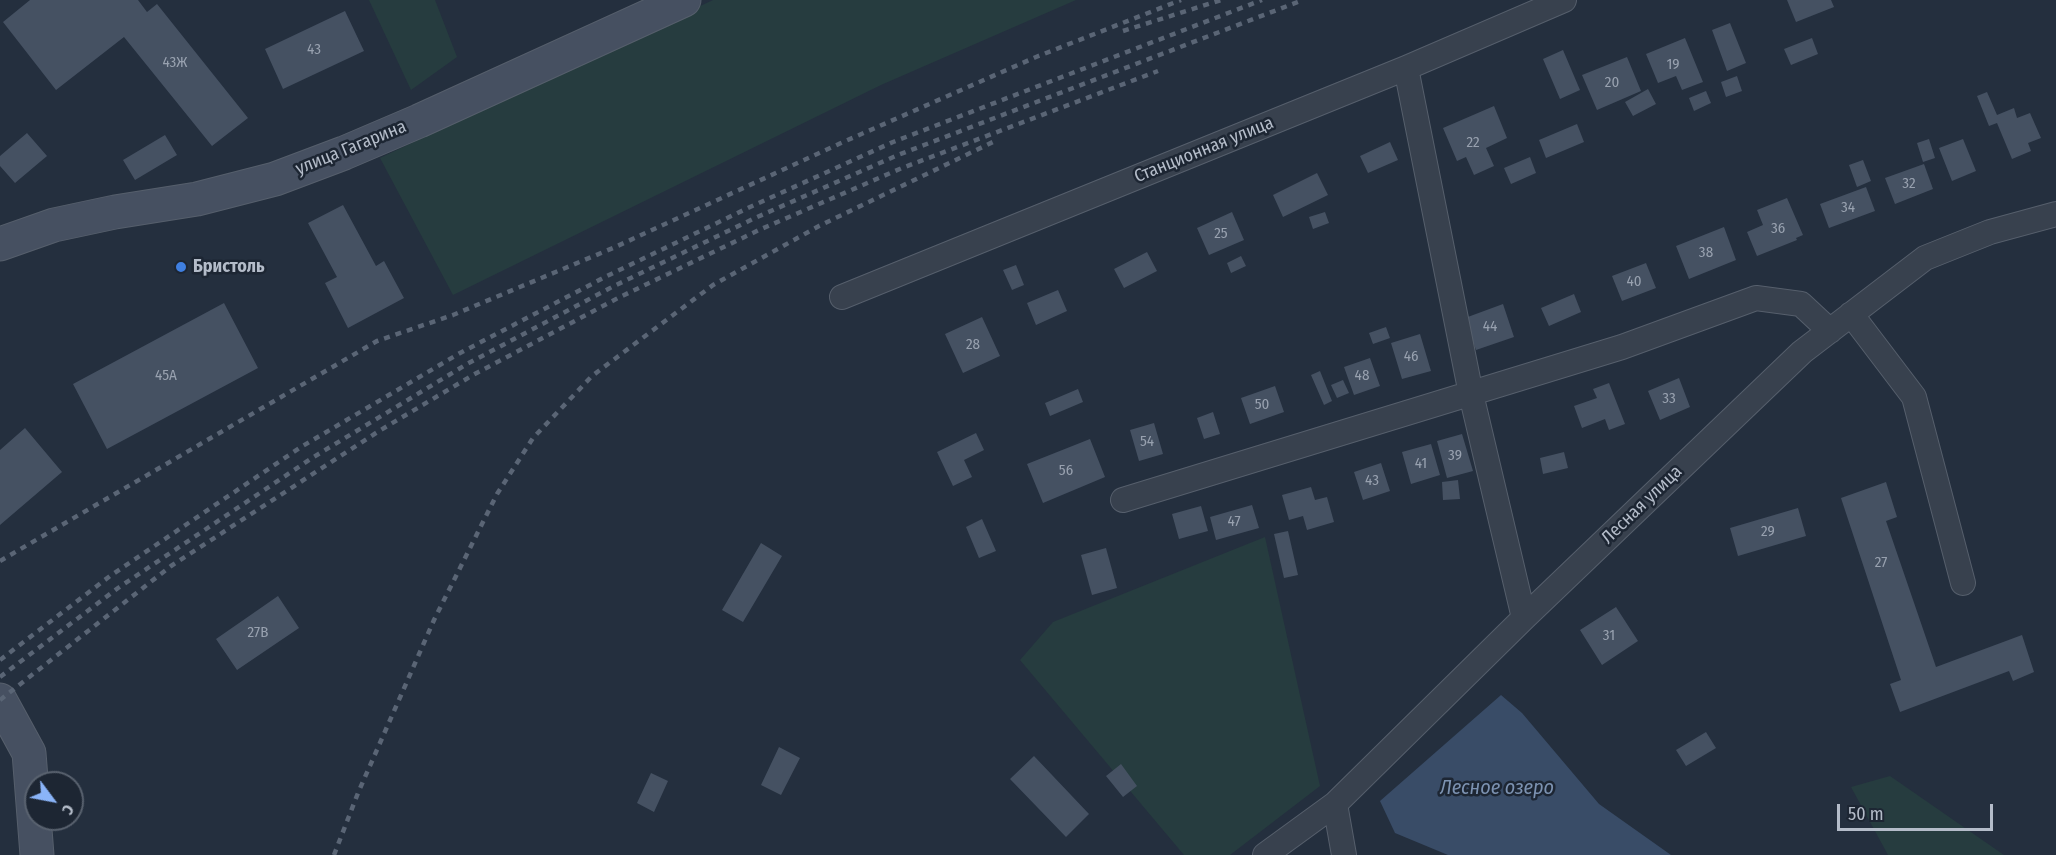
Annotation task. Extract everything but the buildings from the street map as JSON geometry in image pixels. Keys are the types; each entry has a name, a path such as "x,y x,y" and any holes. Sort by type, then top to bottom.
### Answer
{"street":[{"name":"улица Гагарина","path":"0,244 54,225 115,212 197,199 275,179 419,121 684,0"},
{"name":"Станционная улица","path":"842,297 1406,68 1564,0"},
{"path":"1406,68 1472,394 1524,618"},
{"name":"Лесная улица","path":"1265,855 1335,804 1524,618 1803,352 1925,258 1990,232 2056,214"},
{"path":"1123,500 1622,347 1756,298 1801,304 1830,331"},
{"path":"1851,314 1914,398 1963,583"},
{"path":"0,700 28,753 37,855"},
{"path":"1335,804 1344,855"}],"green space":[{"path":"369,0 435,0 457,57 411,90"},
{"path":"713,0 1076,0 881,85 453,295 380,158"},
{"path":"1265,537 1320,786 1230,855 1184,855 1020,660 1053,622"},
{"path":"1890,776 2004,855 1888,855 1851,787"}],"water":[{"name":"Лесное озеро","path":"1501,695 1522,713 1599,804 1671,855 1448,855 1395,833 1380,801"}],"railway":[{"path":"0,561 377,341 453,315 613,248 841,143 1036,57 1181,0"},
{"path":"1123,31 1221,0"},
{"path":"0,660 110,576 301,447 460,353 607,276 750,207 893,142 1262,0"},
{"path":"0,677 118,588 312,458 467,364 612,287 755,218 898,155 1303,0"},
{"path":"0,700 171,566 379,431 473,375 618,298 759,230 902,168 1158,71"},
{"path":"334,855 358,793 434,620 497,494 533,438 592,376 713,285 819,226 995,141"}],"place":[{"name":"Бристоль","path":"181,267"}]}
